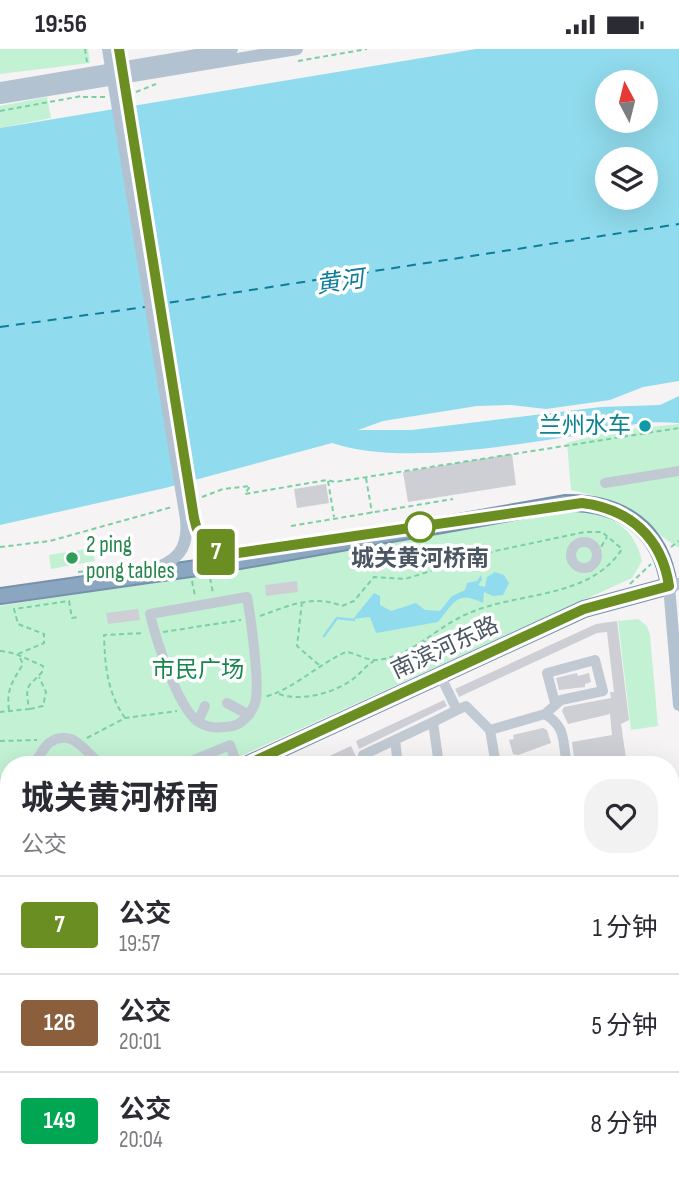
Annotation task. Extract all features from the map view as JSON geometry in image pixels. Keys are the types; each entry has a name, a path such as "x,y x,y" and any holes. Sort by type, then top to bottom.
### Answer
{"highway":[{"path":"0,596 218,565 565,503 597,505 623,515 647,533 662,554 674,585"},
{"name":"南滨河东路","path":"265,756 584,609 674,585"}],"main road":[{"path":"108,49 121,96 190,519 186,542 176,559 150,571 113,579"},
{"path":"119,49 121,96"},
{"path":"0,98 232,49"},
{"path":"247,57 265,49"},
{"path":"0,88 88,73 117,74 297,49"},
{"path":"190,519 205,546 214,552 231,554 328,538 383,534"},
{"path":"674,585 679,705"}],"street":[{"path":"606,483 679,471"},
{"path":"583,541 593,545 597,554 592,571 575,565 571,551 583,541"},
{"path":"247,597 256,699 249,715 237,725 213,728 198,722 187,710 150,614 215,604 247,597"},
{"path":"490,730 545,714 555,703 603,691 594,660 547,673 555,703"},
{"path":"440,675 457,710"},
{"path":"227,703 249,715"},
{"path":"198,722 205,706"},
{"path":"363,755 466,706 490,730 494,756"},
{"path":"545,714 558,722 563,730 566,756"},
{"path":"433,722 438,756"},
{"path":"41,756 47,745 64,738 82,744 93,756"},
{"path":"395,740 397,756"},
{"path":"202,756 230,744 234,756"}],"path":[{"path":"85,49 88,73"},
{"path":"75,97 121,96 161,82"},
{"path":"192,501 222,489 250,487 245,494 327,480 335,482 679,428"},
{"path":"366,477 372,513"},
{"path":"327,480 334,519"},
{"path":"291,526 453,499"},
{"path":"0,547 50,541 174,506"},
{"path":"251,619 302,601 328,600 342,606 354,601 374,577 405,579 495,551 585,532 602,532 622,549 613,563 546,595 467,614 397,655 374,660 346,652 319,666 278,694 256,699"},
{"path":"597,554 608,536"},
{"path":"209,573 215,604"},
{"path":"192,576 197,607"},
{"path":"0,651 18,654 44,643 44,633 18,624 14,609 69,601 72,618 79,617"},
{"path":"302,601 297,646 300,652 319,666"},
{"path":"424,641 440,675"},
{"path":"9,711 10,681 23,664 18,654"},
{"path":"20,657 43,666 39,677 30,682 26,691 29,709"},
{"path":"278,694 289,698 305,698 334,688 353,679 374,660"},
{"path":"0,712 43,706 46,692 39,677"},
{"path":"82,744 88,736 125,718 187,710"},
{"path":"0,741 35,739 47,745"}],"green space":[{"path":"0,49 88,49 90,63 0,74"},
{"path":"47,97 51,118 0,128 0,106"},
{"path":"679,424 679,548 616,506 571,490 567,443 612,431"},
{"name":"市民广场","path":"578,511 611,519 619,524 633,539 642,561 632,578 241,756 0,756 0,606"},
{"name":"2 ping pong tables","path":"92,548 95,561 51,569 49,555"},
{"path":"638,619 647,626 650,635 658,726 631,730 618,621"}],"water":[{"name":"黄河","path":"476,49 679,49 679,381 643,387 610,400 546,409 511,405 477,406 383,421 358,430 412,430 601,407 660,405 679,396 679,423 644,423 543,441 431,453 362,450 332,443 165,488 0,525 0,128"},
{"path":"495,572 504,575 509,583 503,595 493,596 484,592 483,603 462,598 452,604 438,622 376,633 370,617 353,619 374,593 380,596 380,605 391,611 416,603 425,610 440,611 452,596 465,590 467,583 477,581 481,575 482,580 478,585 485,587 487,577"}],"building":[{"path":"512,454 516,485 408,502 403,472"},
{"path":"326,484 329,503 297,508 294,489"},
{"path":"297,581 298,592 266,596 265,585"},
{"path":"138,609 140,620 108,624 106,613"},
{"path":"617,621 629,720 621,724 626,756 574,756 572,742 612,735 610,714 568,724 562,711 564,707 611,698 610,692 614,692 607,632 597,633 459,697 455,689 596,624"},
{"path":"577,673 578,676 589,673 591,682 585,684 585,687 559,690 556,678"},
{"path":"444,700 447,706 359,749 356,741"},
{"path":"543,728 547,730 551,743 518,755 513,754 509,740 514,739 513,735"},
{"path":"351,746 356,756 329,756"}],"waterway":[{"path":"324,636 337,618 354,620"}],"ferry route":[{"path":"154,305 679,224"},
{"path":"0,327 145,307"}],"bus line":[{"name":"7","path":"119,49 194,518 199,537 205,546 214,552 231,554 328,538 383,534 565,503 582,503 610,508 633,521 655,543 666,567 669,586 584,609 266,756"}],"place":[{"name":"兰州水车","path":"645,426"},
{"name":"城关黄河桥南","path":"420,527"},
{"name":"2 ping pong tables","path":"72,558"}]}
